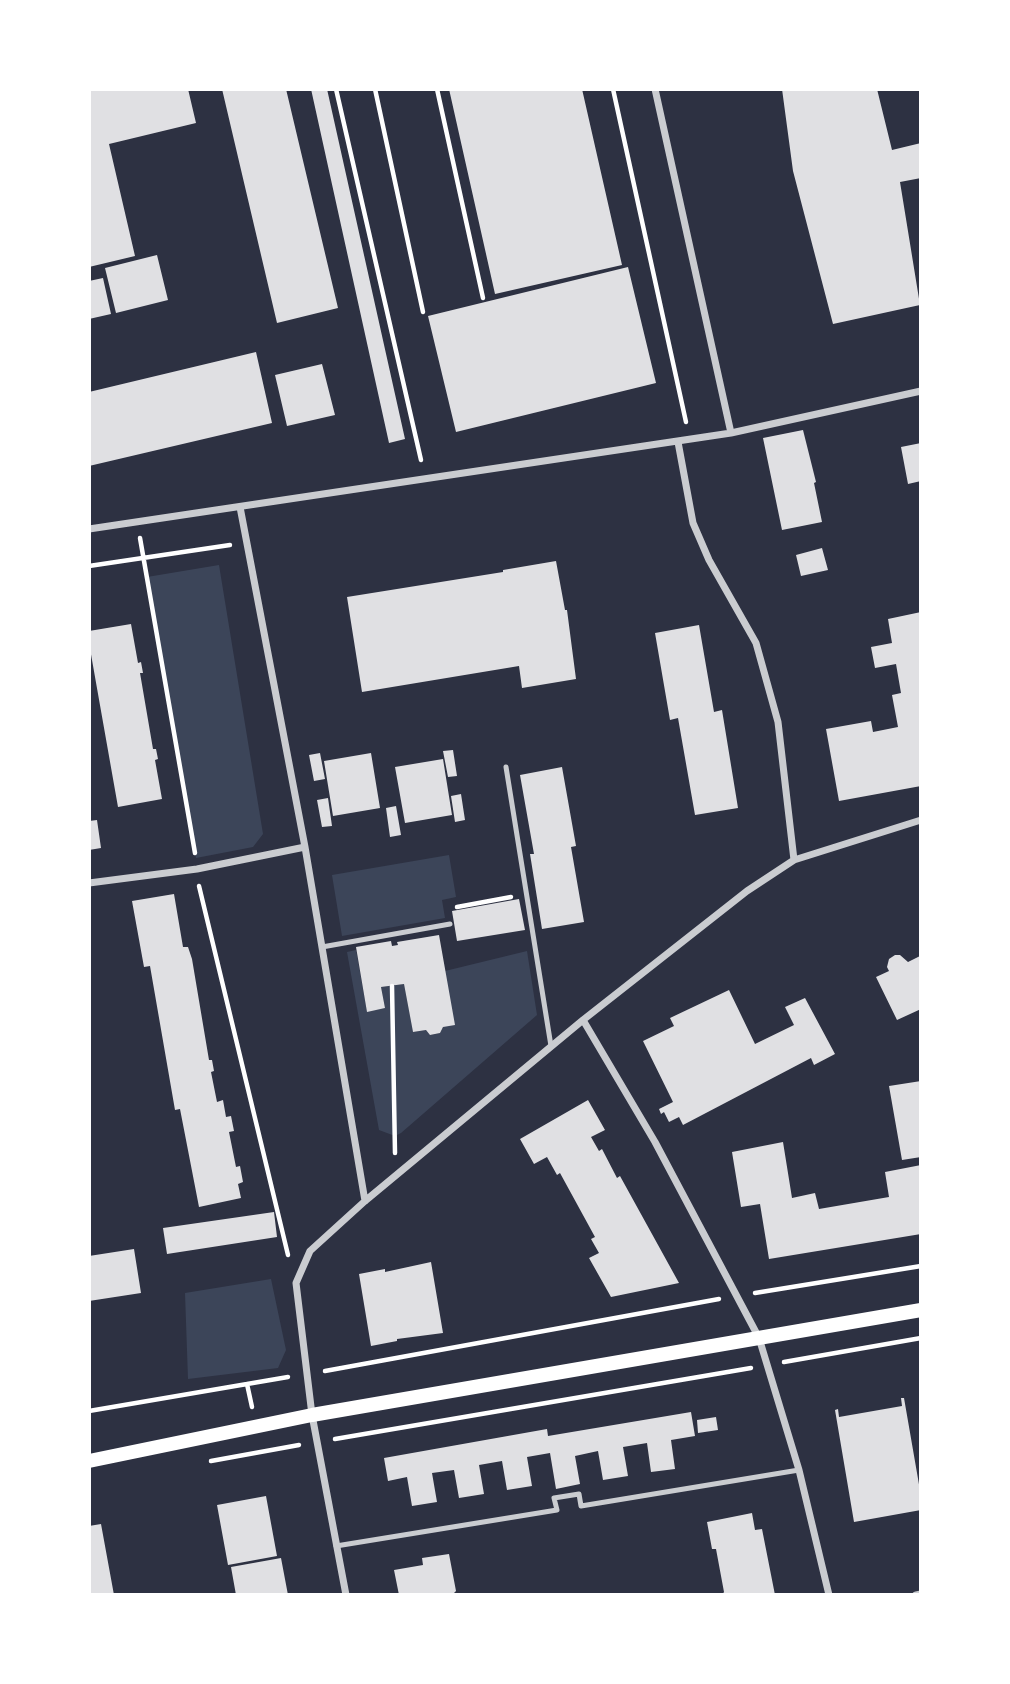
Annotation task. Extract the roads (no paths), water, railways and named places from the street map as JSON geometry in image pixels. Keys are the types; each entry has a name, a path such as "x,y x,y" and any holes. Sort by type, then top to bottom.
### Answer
{"main road":[{"path":"89,1461 312,1415 921,1310"}],"street":[{"path":"655,89 731,433"},
{"path":"89,529 678,442 921,391"},
{"path":"678,442 693,523 709,560 756,643 760,656 778,722 794,860"},
{"path":"240,507 305,847 365,1201"},
{"path":"346,1595 312,1415 296,1283 310,1251 365,1201 551,1046 747,891 794,860 921,820"},
{"path":"89,883 197,869 305,847"},
{"path":"583,1020 655,1142 759,1338 799,1470 829,1595"}],"lane":[{"path":"506,767 551,1046"},
{"path":"322,947 450,924"},
{"path":"336,1546 557,1510 554,1498 579,1494 581,1506 799,1470"}]}
